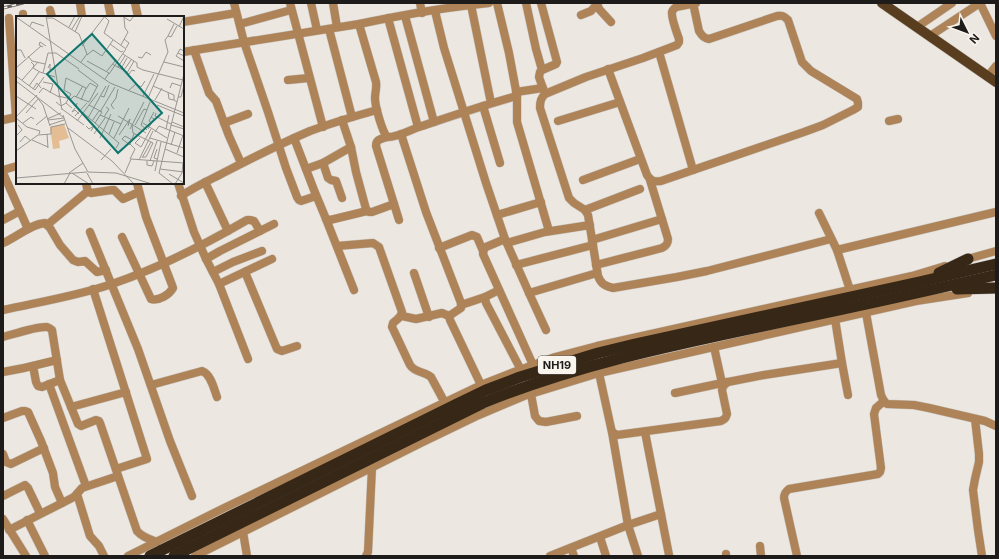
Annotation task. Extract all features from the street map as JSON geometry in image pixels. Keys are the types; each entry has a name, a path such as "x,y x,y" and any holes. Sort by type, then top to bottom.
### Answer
{"highway":[{"path":"919,282 968,259"},
{"name":"NH19","path":"150,556 455,404 520,377 598,353 635,344 996,264"},
{"name":"NH19","path":"174,556 476,406 522,388 570,372 630,356 996,275"},
{"path":"930,290 996,288"}],"main road":[{"path":"882,3 992,79"}],"street":[{"path":"80,3 82,16"},
{"path":"108,3 111,16"},
{"path":"135,3 138,16"},
{"path":"234,3 244,42 280,145 286,168 299,200 304,201 316,196"},
{"path":"311,3 317,30"},
{"path":"333,3 333,28 352,117"},
{"path":"420,3 422,13"},
{"path":"184,52 435,11 449,6 490,3"},
{"path":"497,3 509,53 516,94 517,122 541,202 548,231"},
{"path":"526,3 542,70 539,77 544,91 540,102 540,108 570,198 574,203 585,210 588,215 600,282 613,288 677,277 707,271 832,239"},
{"path":"541,3 557,62 554,66 542,70"},
{"path":"650,180 655,182 660,181 823,125 858,107 856,100 806,67 802,62 788,20 785,16 777,16 709,39 704,38 699,31 693,3"},
{"path":"399,220 376,146 376,141 401,134 516,94 544,91 673,47 677,45 679,39 672,16 673,9 696,3"},
{"path":"917,27 952,3"},
{"path":"930,36 980,3 996,36"},
{"path":"473,4 487,105 500,164"},
{"path":"580,15 591,11 597,4 599,9 611,22"},
{"path":"240,24 291,6 323,127"},
{"path":"435,11 444,48 486,183 506,241 528,293 546,330"},
{"path":"184,22 236,13"},
{"path":"405,16 434,122"},
{"path":"10,18 14,38 16,91"},
{"path":"388,18 418,127"},
{"path":"359,24 376,82 377,88 375,98 384,132 387,137"},
{"path":"194,50 209,93 216,101 241,163"},
{"path":"659,52 693,170"},
{"path":"992,79 996,66"},
{"path":"528,293 662,248 668,243 650,180 646,175 608,69"},
{"path":"288,80 309,78"},
{"path":"558,121 620,102"},
{"path":"182,196 193,188 241,163 294,138 342,120 378,110"},
{"path":"224,123 248,114"},
{"path":"3,120 16,117"},
{"path":"889,120 898,119"},
{"path":"342,120 352,147 356,172 367,211"},
{"path":"401,134 426,212 461,305 461,308 450,316"},
{"path":"294,138 354,290"},
{"path":"306,169 323,164 352,147"},
{"path":"583,180 640,159"},
{"path":"323,164 328,178 336,181 342,198"},
{"path":"16,166 3,172 28,228"},
{"path":"205,182 228,231"},
{"path":"122,236 151,299 158,299 168,294 173,288 146,217 137,184"},
{"path":"178,184 194,232 219,284 248,359"},
{"path":"47,224 87,187 91,193 114,190 123,199 139,192"},
{"path":"585,210 640,189"},
{"path":"497,215 541,202"},
{"path":"326,219 330,220 367,211 372,212 394,204"},
{"path":"3,220 20,211"},
{"path":"837,250 996,212"},
{"path":"819,214 837,250 850,290"},
{"path":"516,265 662,219"},
{"path":"3,310 60,298 112,284 201,246 247,220 254,221 260,232"},
{"path":"3,243 17,236 28,228 42,223 47,224"},
{"path":"47,224 58,242 73,260 78,262 85,261 97,272 106,270"},
{"path":"206,259 220,250 274,224"},
{"path":"483,252 486,247 506,241 548,231 590,225"},
{"path":"90,232 138,349 170,440 192,496"},
{"path":"440,248 472,235 477,237 485,259 533,365"},
{"path":"337,246 373,243 376,245 380,251 402,312 402,316"},
{"path":"213,272 233,262 262,251"},
{"path":"128,556 231,505 481,386 533,365 597,346 912,276 996,251"},
{"path":"219,284 272,259"},
{"path":"245,272 277,349 282,351 297,346"},
{"path":"414,273 429,317"},
{"path":"197,555 479,415 530,394 599,373 835,319 916,301 996,288"},
{"path":"9,530 72,498 82,488 147,459 93,289"},
{"path":"461,305 485,297 499,290"},
{"path":"485,297 486,303 521,370"},
{"path":"402,316 416,319 442,313 450,316"},
{"path":"866,313 881,395 887,404 914,405 929,408 985,421 996,426"},
{"path":"402,316 393,323 392,326 410,365 415,370 431,377 445,403"},
{"path":"450,316 450,320 481,386"},
{"path":"835,319 848,395"},
{"path":"3,337 33,329 51,328 54,334 60,380 78,424 84,425 96,420 100,423 137,531 141,535 156,542"},
{"path":"612,432 618,435 724,420 727,417 722,390 725,383 714,347"},
{"path":"3,372 57,360"},
{"path":"675,393 764,375 842,363"},
{"path":"33,366 38,386 42,387 60,380"},
{"path":"151,385 202,371 209,375 217,397"},
{"path":"599,373 612,432 628,525 638,556"},
{"path":"49,384 86,486"},
{"path":"70,407 126,392"},
{"path":"530,394 535,416 540,421 546,422 577,416"},
{"path":"797,556 784,494 789,489 878,474 881,468 874,414 876,408 884,401"},
{"path":"3,418 22,411 28,412 44,448 53,473 55,487 62,503"},
{"path":"975,419 979,462 973,490 982,556"},
{"path":"645,432 670,555"},
{"path":"3,454 6,462 11,464 44,448"},
{"path":"366,556 368,552 372,467"},
{"path":"3,496 25,485 28,488 40,513"},
{"path":"77,494 90,536 104,556"},
{"path":"550,556 572,552 600,537 628,525 661,514"},
{"path":"3,519 26,556"},
{"path":"27,520 45,556"},
{"path":"243,532 247,556"},
{"path":"600,537 606,556"},
{"path":"760,546 761,556"}],"railway":[{"path":"3,8 23,3"}]}
